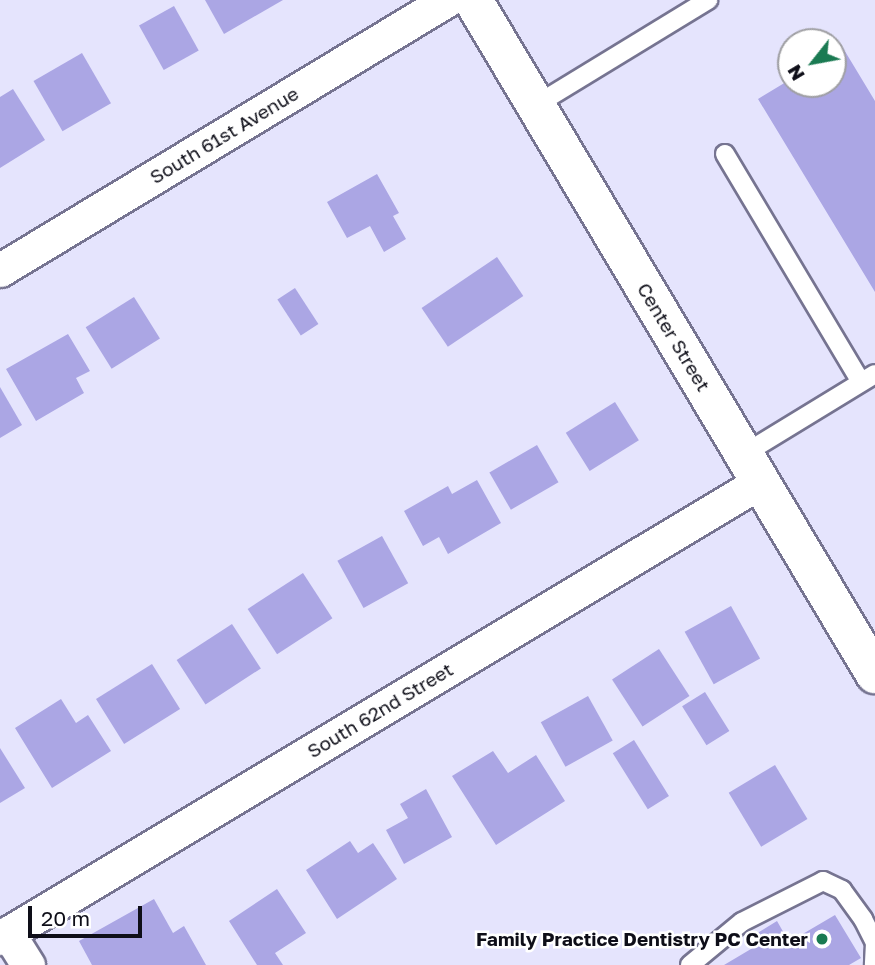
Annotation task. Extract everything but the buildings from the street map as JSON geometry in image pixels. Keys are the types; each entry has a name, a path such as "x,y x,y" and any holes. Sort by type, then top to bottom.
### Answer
{"main road":[{"name":"Center Street","path":"474,0 875,674"}],"street":[{"name":"South 61st Avenue","path":"0,270 447,0"},
{"name":"South 62nd Street","path":"4,935 752,468"},
{"path":"4,935 28,965"}],"lane":[{"path":"536,104 708,0"},
{"path":"725,154 868,378 752,468"},
{"path":"690,965 742,922 823,881 842,890 863,919 875,943 874,965"}],"place":[{"name":"Family Practice Dentistry PC Center","path":"822,939"}]}
